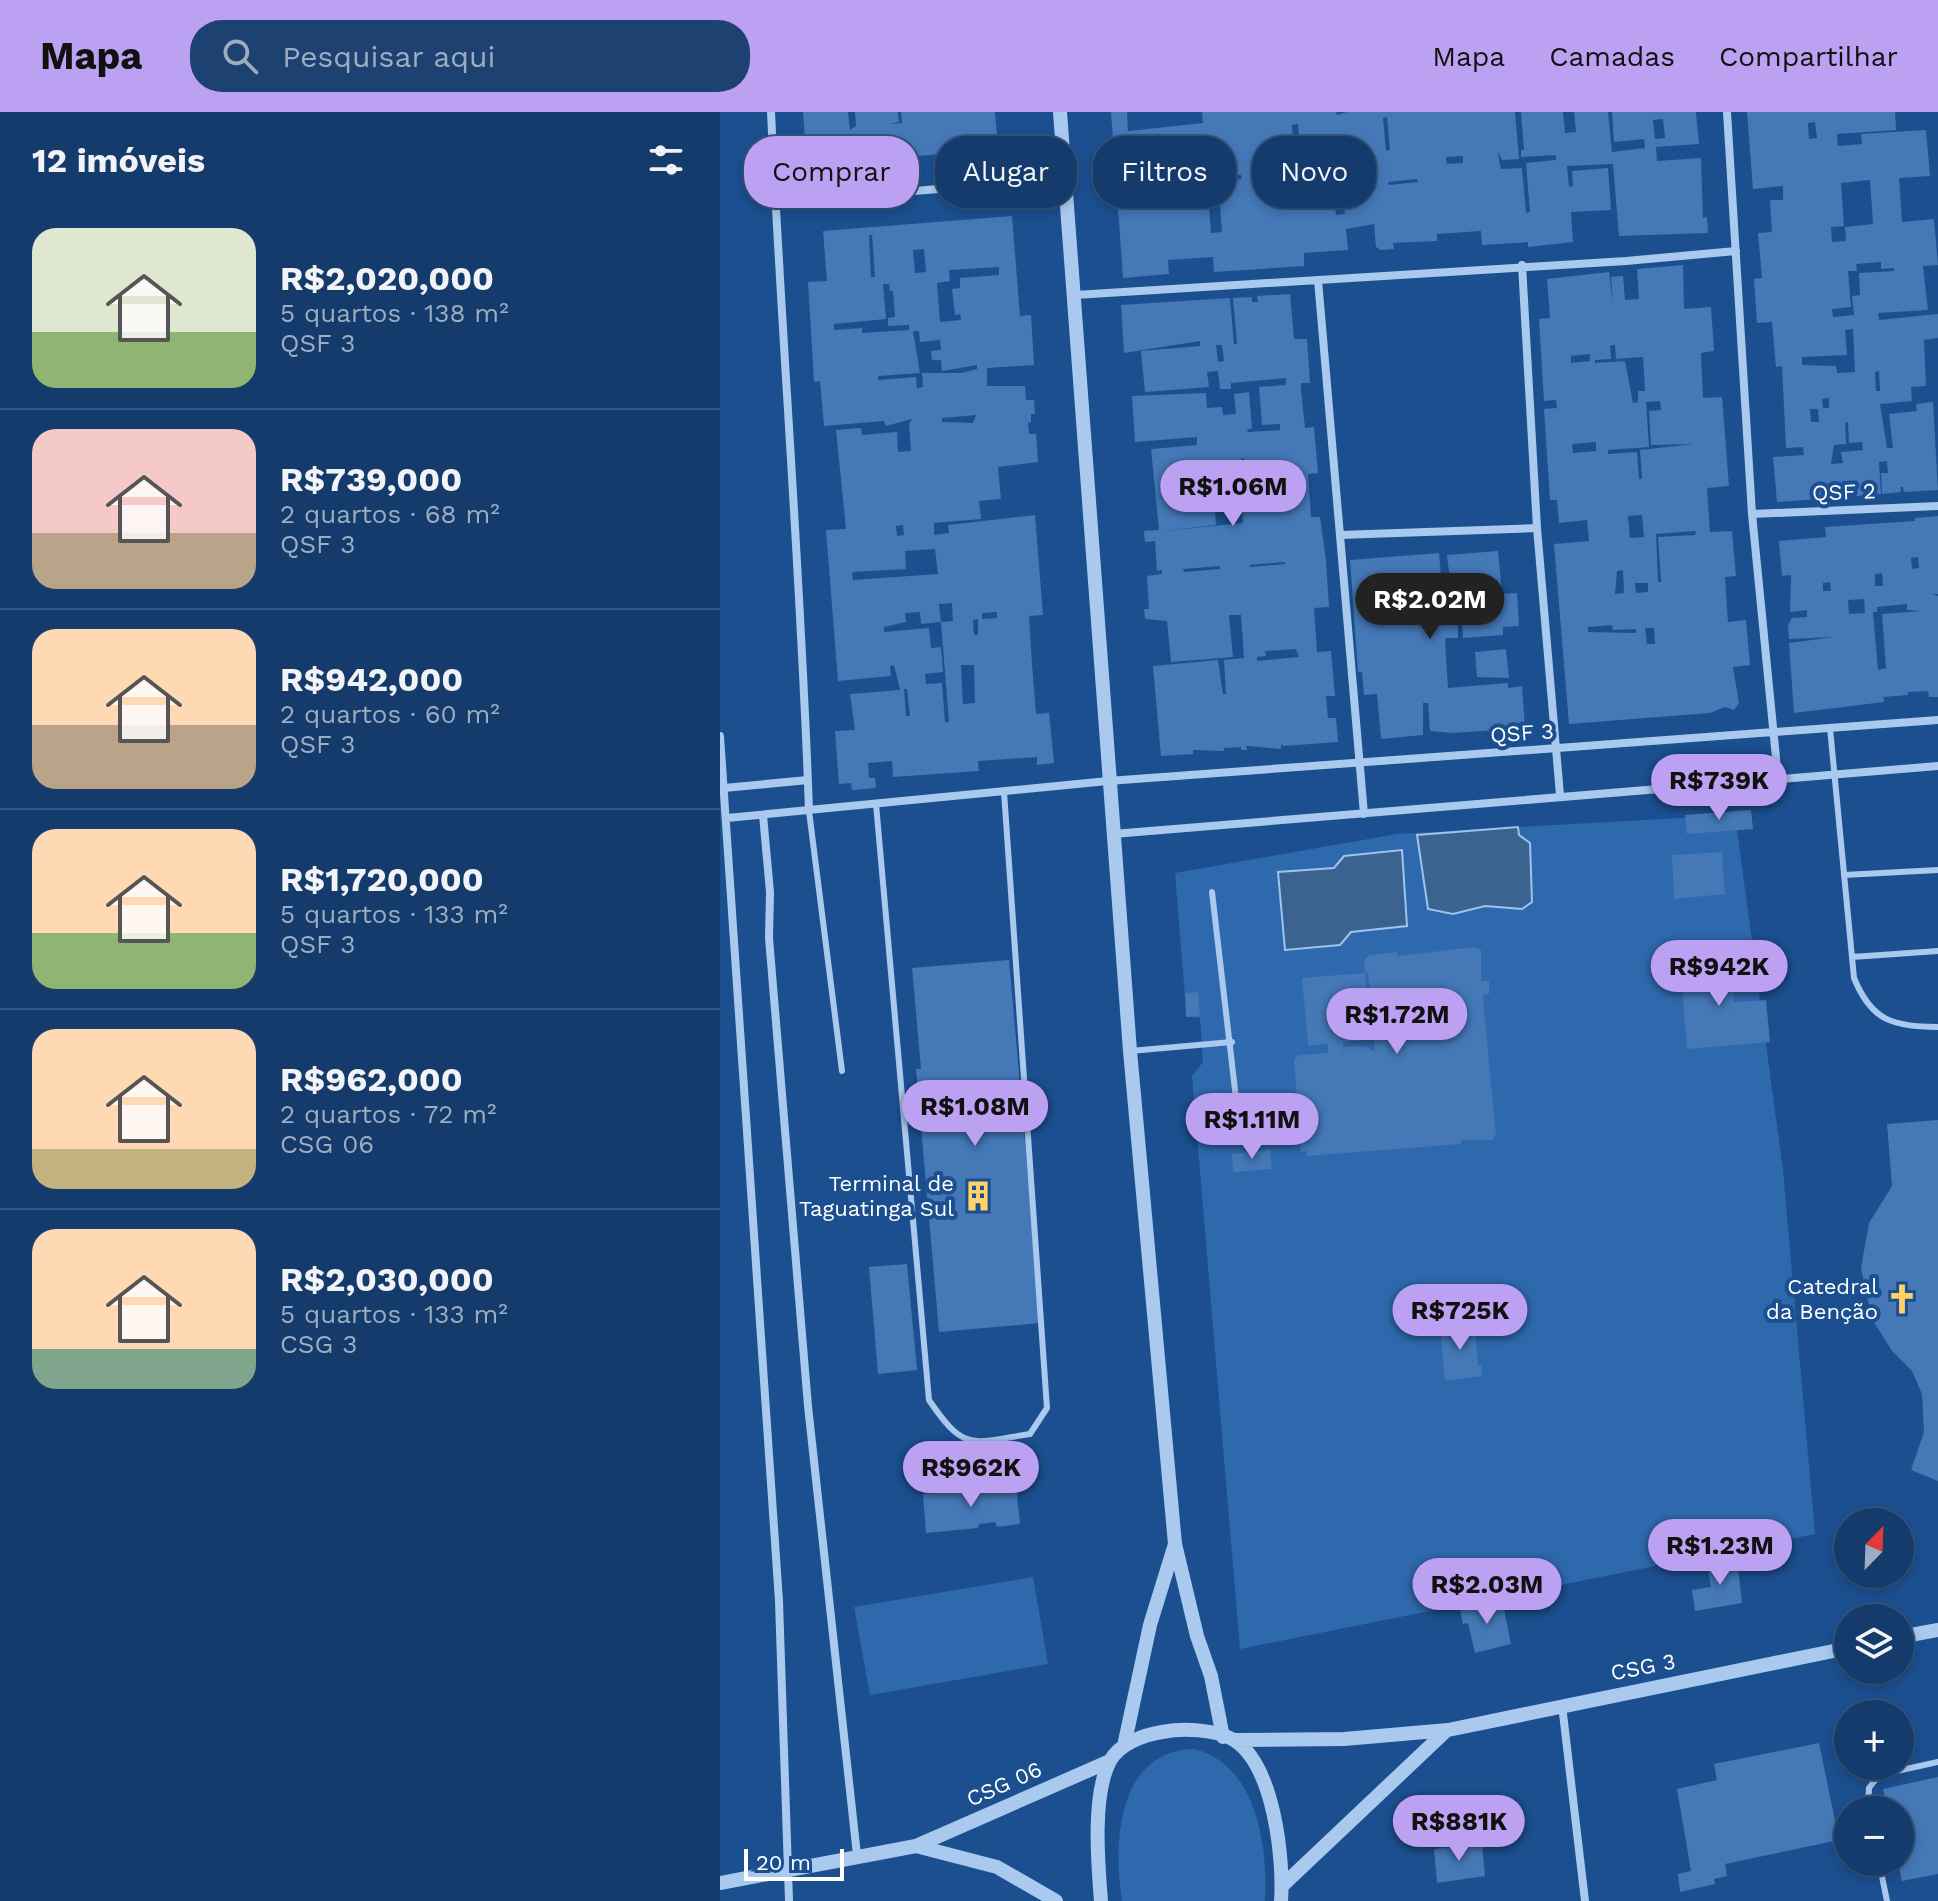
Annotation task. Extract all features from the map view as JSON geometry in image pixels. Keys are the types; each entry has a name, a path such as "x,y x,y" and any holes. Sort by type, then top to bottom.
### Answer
{"street":[{"path":"771,112 772,136"},
{"path":"1060,112 1063,136"},
{"path":"1727,112 1752,514 1778,778"},
{"path":"775,208 803,626 809,811"},
{"path":"1069,208 1108,781 1175,1544 1197,1636 1228,1739 1249,1756 1266,1787 1277,1830 1282,1893"},
{"path":"1075,295 1522,265 1626,261 1736,251"},
{"path":"1522,265 1537,528 1560,795"},
{"path":"1318,280 1364,814"},
{"name":"QSF 2","path":"1752,514 1938,506"},
{"path":"1340,535 1537,528"},
{"name":"QSF 3","path":"727,818 1108,781 1938,720"},
{"path":"720,736 779,1601 789,1901"},
{"path":"1113,834 1938,766"},
{"path":"724,788 808,780"},
{"path":"763,815 770,892 769,938 808,1406 857,1855"},
{"path":"1101,1901 1096,1848 1101,1799 1110,1761 1124,1746 1150,1625 1175,1544"},
{"path":"1914,1634 1938,1630"},
{"name":"CSG 3","path":"1124,1746 1137,1738 1184,1728 1228,1739 1344,1739 1448,1730 1834,1651"},
{"path":"1562,1705 1585,1901"},
{"path":"1282,1893 1448,1730"},
{"name":"CSG 06","path":"720,1883 916,1846 1110,1761"},
{"name":"CSG 06","path":"916,1846 997,1867 1056,1901"}],"lane":[{"path":"1830,728 1854,978 1863,1001 1881,1017 1898,1025 1938,1027"},
{"path":"876,804 929,1400 951,1431 974,1443 1030,1434 1047,1408 1004,792"},
{"path":"809,811 842,1071"},
{"path":"1844,875 1938,870"},
{"path":"1212,892 1232,1042 1240,1133"},
{"path":"1852,957 1938,951"},
{"path":"1130,1051 1232,1042"},
{"path":"1869,1796 1869,1788 1879,1775 1938,1762"},
{"path":"1882,1876 1887,1901"}],"shaded area":[{"path":"1735,815 1783,1170 1815,1534 1240,1649 1192,1076 1203,1062 1200,1018 1191,1017 1191,997 1185,997 1175,873 1397,834"},
{"path":"1518,827 1519,835 1530,843 1532,902 1522,909 1485,906 1453,914 1428,909 1417,835"},
{"path":"1402,850 1407,926 1351,932 1340,945 1285,950 1278,872 1334,868 1344,856"},
{"path":"1033,1577 1048,1664 870,1695 854,1607"},
{"path":"1194,1749 1215,1758 1232,1771 1245,1789 1260,1833 1265,1901 1122,1901 1119,1878 1121,1828 1135,1783 1149,1765 1168,1754"}],"building":[{"path":"803,112 848,112 850,130 856,126 855,112 898,112 899,122 888,124 902,123 901,112 995,112 997,136 935,136 935,155 919,156 919,136 805,136"},
{"path":"1111,112 1127,112 1128,131 1203,123 1202,112 1336,112 1337,115 1347,112 1515,112 1519,159 1502,160 1498,152 1501,169 1522,168 1526,213 1530,212 1526,163 1556,160 1556,155 1521,157 1521,150 1524,150 1521,112 1563,112 1565,133 1576,132 1574,112 1608,112 1612,152 1645,148 1644,139 1614,142 1612,112 1696,112 1699,144 1656,147 1657,161 1701,158 1703,218 1707,217 1708,233 1619,236 1613,164 1567,166 1569,187 1573,186 1572,171 1608,168 1611,210 1571,212 1573,242 1528,247 1528,242 1482,245 1481,231 1437,234 1437,241 1393,243 1394,249 1381,250 1376,247 1374,224 1346,229 1348,250 1304,253 1304,266 1214,272 1213,257 1168,260 1169,274 1123,278 1118,208 1209,208 1211,233 1222,232 1220,208 1236,208 1236,180 1242,179 1241,175 1236,175 1236,136 1113,136","holes":["1387,117 1390,150 1386,151 1383,118","1663,119 1665,138 1655,139 1653,120","1463,156 1463,163 1447,164 1446,157","1417,179 1418,182 1389,185 1388,182"]},
{"path":"1747,112 1895,112 1896,130 1837,134 1838,146 1862,144 1861,134 1926,130 1930,176 1899,178 1902,222 1934,219 1938,265 1923,266 1928,310 1878,313 1879,320 1938,314 1938,338 1924,340 1926,386 1911,387 1912,401 1880,404 1887,448 1893,448 1889,414 1917,411 1916,404 1933,402 1938,490 1904,492 1900,487 1901,492 1882,494 1881,473 1888,473 1887,461 1879,462 1881,494 1845,497 1844,483 1832,483 1834,498 1777,502 1773,457 1804,455 1803,447 1786,448 1782,366 1776,367 1772,322 1757,323 1754,279 1762,278 1758,233 1772,232 1770,200 1783,200 1783,186 1753,189","holes":["1815,122 1817,138 1809,139 1808,123","1870,180 1873,224 1845,227 1846,241 1832,242 1831,227 1844,226 1841,183","1881,262 1881,269 1894,268 1894,271 1859,273 1860,295 1852,296 1854,315 1833,317 1832,309 1851,307 1848,271 1857,271 1856,264","1853,329 1855,372 1837,373 1836,366 1802,365 1802,357 1847,355 1845,330","1879,371 1880,391 1876,391 1875,372","1829,398 1829,408 1823,408 1822,399","1810,409 1818,409 1819,422 1811,422","1848,422 1849,443 1862,442 1863,450 1841,452 1843,463 1831,464 1834,445 1846,444 1845,423"]},
{"path":"1012,216 1020,316 1031,315 1034,365 987,368 987,386 1025,386 1026,400 1034,400 1035,414 1031,414 1031,422 1028,423 1029,434 1036,434 1038,462 998,467 1001,499 979,501 981,519 934,523 934,535 949,533 948,525 1035,515 1043,615 1029,616 1032,665 1036,714 1049,713 1054,763 1037,765 1037,757 978,761 979,771 893,777 892,761 868,763 869,778 875,778 876,788 852,790 851,783 839,784 835,731 855,730 850,694 900,690 894,665 890,666 891,676 838,681 826,530 846,529 836,430 861,428 862,435 897,432 898,452 911,451 909,424 912,419 886,426 884,421 824,426 820,381 814,382 808,282 827,281 823,231","holes":["869,235 872,235 875,277 871,277","924,249 926,272 915,273 913,250","999,267 999,275 960,278 960,288 952,289 955,315 960,314 961,320 940,322 937,283 950,281 949,270","883,284 889,284 890,291 893,291 895,317 888,318 888,326 909,325 909,330 862,333 862,328 834,330 834,324 886,319","913,331 919,331 920,342 940,340 941,350 931,351 932,360 941,360 942,371 977,365 977,369 962,373 922,373 923,387 917,388 916,377 878,380 878,376 920,373","976,415 973,423 942,422 942,418","903,525 904,535 897,536 896,526","935,549 938,574 853,580 852,572 906,569 905,551","952,603 953,621 941,622 939,604","920,612 921,624 941,622 949,722 945,722 942,683 926,684 925,674 943,672 941,647 931,648 929,628 884,632 884,627 906,622 905,613","997,612 997,618 982,619 982,613","978,619 978,635 974,635 973,620","961,665 974,665 975,703 963,704","904,689 907,689 910,716 906,716"]},
{"path":"1683,265 1684,309 1711,307 1714,351 1701,353 1703,398 1722,397 1729,486 1707,488 1710,532 1732,531 1736,576 1725,577 1728,622 1746,620 1750,665 1733,667 1739,703 1734,710 1725,707 1710,713 1569,724 1554,544 1589,541 1587,520 1559,523 1557,500 1550,500 1544,409 1557,408 1556,400 1544,401 1539,319 1550,318 1547,279 1609,272 1613,304 1611,277 1623,276 1625,300 1639,299 1637,269","holes":["1615,345 1616,359 1643,357 1645,391 1638,391 1638,402 1633,403 1625,361 1595,363 1595,360 1611,359 1610,346","1590,354 1590,361 1571,363 1571,356","1660,401 1661,410 1649,411 1651,445 1693,444 1640,450 1642,479 1639,479 1637,452 1608,454 1608,450 1649,447 1646,402","1596,442 1596,451 1573,453 1572,444","1642,515 1644,537 1630,538 1628,516","1696,531 1695,535 1658,537 1661,582 1658,582 1656,534","1623,570 1624,593 1615,594 1617,571","1635,583 1648,583 1648,592 1636,593","1612,625 1613,630 1636,629 1636,633 1588,632 1588,627","1645,628 1654,628 1655,644 1647,644"]},
{"path":"1290,294 1294,339 1307,339 1310,383 1301,383 1301,390 1305,428 1314,427 1318,473 1308,474 1311,517 1320,517 1329,607 1314,608 1317,652 1331,651 1335,696 1326,696 1328,718 1336,718 1338,742 1283,746 1281,743 1281,749 1246,746 1247,750 1241,750 1241,747 1224,748 1224,751 1193,750 1193,754 1161,756 1153,666 1218,660 1223,694 1226,694 1224,660 1244,658 1241,615 1229,615 1233,657 1171,662 1167,621 1145,619 1144,609 1149,609 1147,576 1162,574 1162,570 1157,571 1155,541 1145,542 1144,531 1159,530 1151,449 1197,445 1197,437 1135,442 1132,396 1206,393 1207,408 1222,407 1223,415 1236,414 1234,394 1249,392 1252,429 1247,429 1248,432 1280,430 1280,424 1262,425 1259,387 1286,385 1286,378 1231,383 1231,389 1220,389 1218,371 1207,372 1209,387 1145,392 1141,351 1200,346 1200,341 1124,353 1121,305 1230,298 1234,344 1237,344 1233,298 1252,297 1252,302 1258,302 1257,296","holes":["1216,345 1222,345 1224,361 1218,362","1244,458 1245,476 1296,475 1243,479 1241,459","1230,491 1231,510 1242,509 1243,523 1164,531 1216,525 1214,493","1285,562 1250,567 1250,565","1220,566 1220,569 1184,572 1183,569","1296,649 1299,657 1257,661 1257,657 1266,656 1265,651"]},
{"path":"1938,516 1938,594 1932,594 1938,596 1938,697 1929,697 1928,691 1908,692 1908,695 1883,697 1884,702 1794,713 1789,643 1834,637 1789,639 1788,625 1792,618 1807,617 1807,610 1790,612 1791,575 1782,576 1779,541 1826,537 1825,527 1915,521 1915,518","holes":["1918,557 1919,568 1912,569 1911,558","1882,573 1883,586 1875,586 1875,574","1830,582 1831,591 1823,591 1823,583","1864,599 1865,613 1849,614 1848,600","1907,604 1907,610 1922,611 1882,614 1886,668 1878,670 1873,612 1877,612 1877,607"]},
{"path":"1498,551 1502,594 1517,593 1519,626 1503,627 1503,635 1463,638 1461,609 1458,609 1458,638 1446,638 1445,642 1448,688 1508,683 1508,688 1522,686 1525,727 1496,726 1496,730 1453,733 1430,731 1428,703 1423,703 1423,735 1381,739 1377,694 1364,695 1362,672 1358,672 1350,560 1439,553 1441,576 1430,577 1430,591 1451,590 1447,555"},
{"path":"1506,649 1509,678 1477,677 1475,652"},
{"path":"1751,810 1753,829 1687,834 1685,815"},
{"path":"1722,852 1725,894 1674,899 1672,855"},
{"path":"1475,947 1481,950 1481,981 1489,981 1489,994 1483,995 1496,1135 1492,1140 1461,1140 1461,1144 1307,1156 1307,1151 1301,1152 1294,1060 1298,1055 1328,1053 1328,1044 1308,1046 1302,978 1365,973 1372,1040 1343,1042 1344,1055 1344,1047 1365,1046 1375,1052 1368,972 1365,972 1364,960 1369,955 1397,952 1398,956"},
{"path":"1730,957 1734,1002 1766,1000 1770,1042 1687,1049 1680,961"},
{"name":"Terminal de Taguatinga Sul","path":"1009,960 1041,1323 939,1332 916,1069 921,1069 912,968"},
{"path":"1198,992 1200,1016 1186,1017 1185,993"},
{"name":"Catedral da Benção","path":"1938,1120 1938,1481 1911,1470 1924,1432 1922,1394 1912,1371 1892,1351 1872,1319 1861,1268 1869,1223 1892,1186 1887,1124"},
{"path":"1270,1150 1272,1169 1233,1172 1232,1154"},
{"path":"907,1264 917,1370 878,1374 869,1267"},
{"path":"1474,1323 1478,1366 1481,1365 1482,1376 1445,1381 1440,1326"},
{"path":"1016,1485 1020,1524 997,1527 995,1522 979,1524 978,1528 926,1533 923,1494"},
{"path":"1737,1559 1742,1603 1695,1611 1692,1590 1711,1587 1707,1564"},
{"path":"1502,1600 1511,1644 1475,1653 1468,1623 1463,1624 1460,1610"},
{"path":"1819,1743 1834,1816 1834,1841 1725,1864 1727,1876 1714,1879 1715,1884 1680,1892 1678,1874 1691,1871 1677,1789 1717,1780 1714,1764"},
{"path":"1938,1777 1938,1874 1902,1881 1901,1876 1914,1876 1914,1796 1884,1796 1883,1789"},
{"path":"1482,1844 1485,1876 1437,1883 1434,1849"}],"place":[{"name":"Terminal de Taguatinga Sul","path":"978,1196"},
{"name":"Catedral da Benção","path":"1902,1299"}]}
